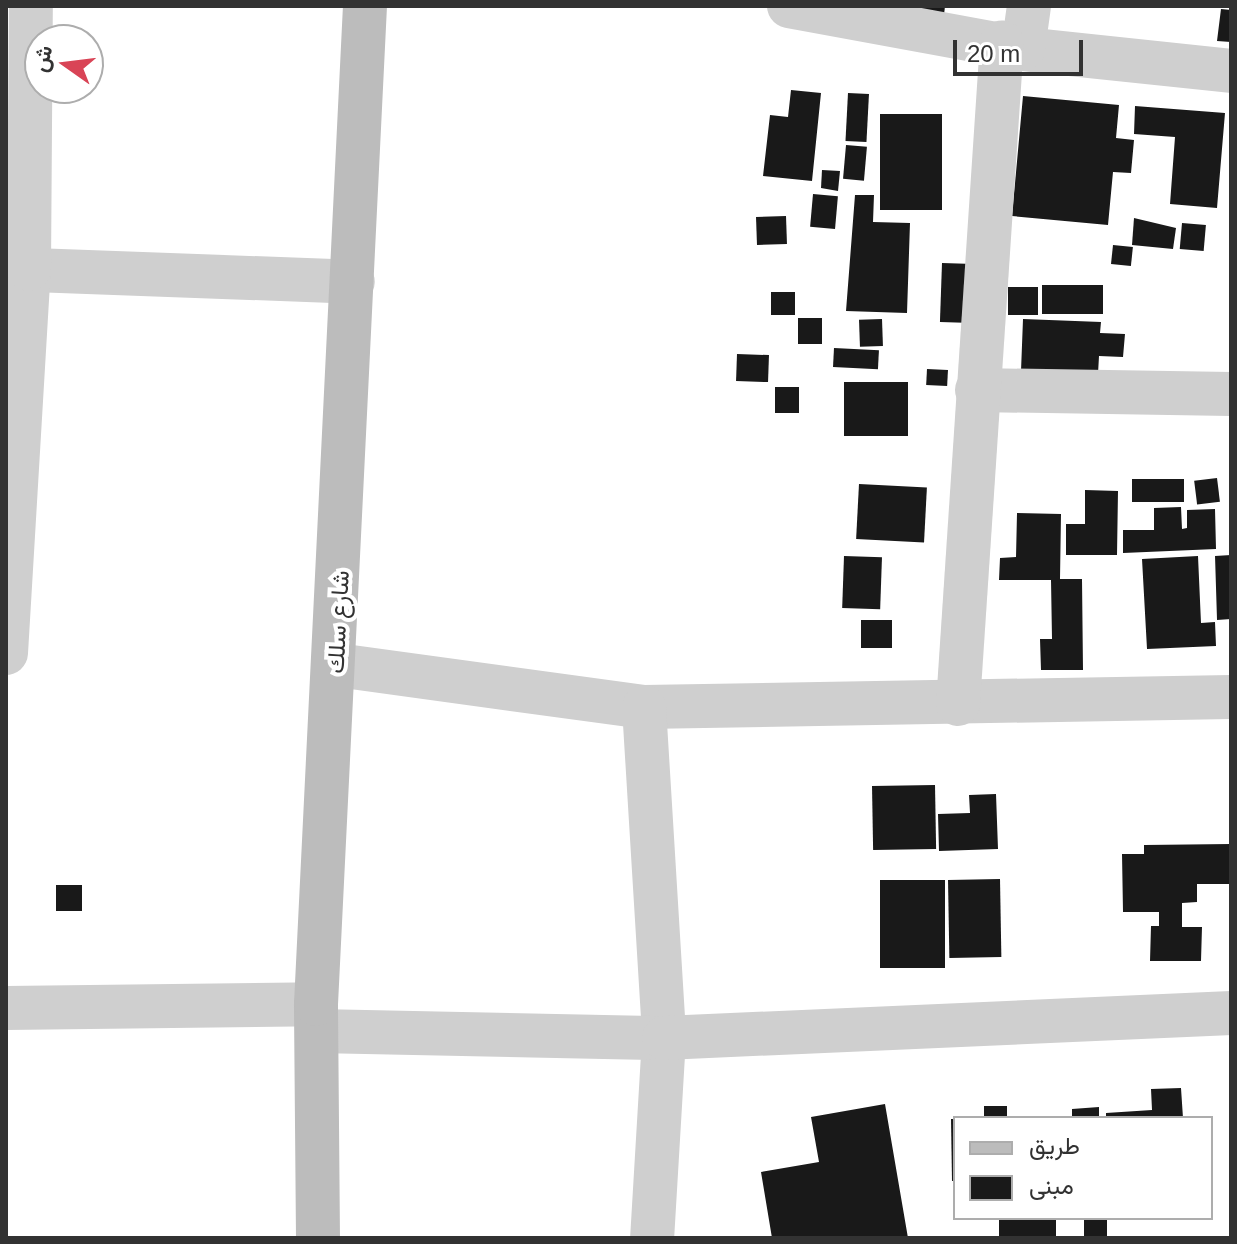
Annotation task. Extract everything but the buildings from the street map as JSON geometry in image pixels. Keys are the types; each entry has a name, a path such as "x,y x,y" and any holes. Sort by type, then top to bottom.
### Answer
{"street":[{"path":"6,653 17,269 31,6"},
{"name":"شارع سلك","path":"318,1238 316,1018 337,665 365,6"},
{"path":"789,6 1013,45 1231,71"},
{"path":"958,704 977,390 1013,45 1029,6"},
{"path":"17,269 353,282"},
{"path":"977,390 1231,394"},
{"path":"337,665 644,707 1231,697"},
{"path":"644,707 664,1038 652,1238"},
{"path":"6,1008 316,1018 664,1038 1231,1013"}]}
